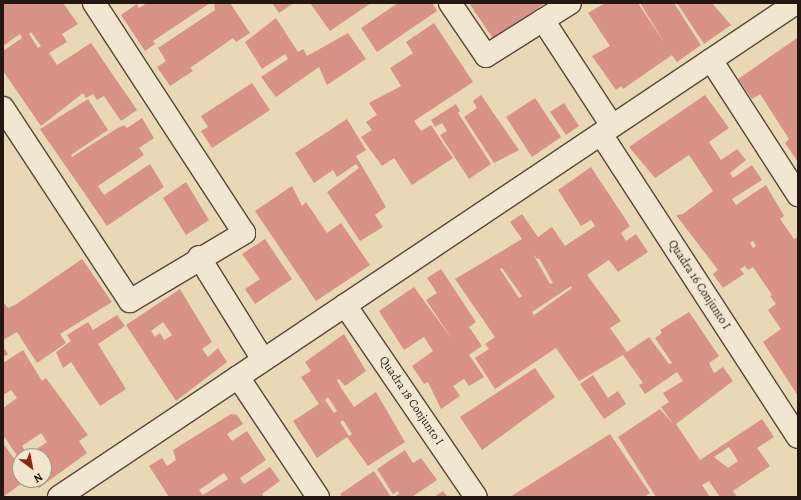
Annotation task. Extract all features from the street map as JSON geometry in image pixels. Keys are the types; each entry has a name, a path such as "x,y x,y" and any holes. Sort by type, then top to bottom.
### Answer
{"street":[{"path":"3,108 130,301 199,258 244,233 94,3"},
{"path":"450,3 486,56 570,3"},
{"path":"59,497 796,3"},
{"name":"Quadra 16 Conjunto I","path":"543,20 606,130 798,437"},
{"path":"711,60 798,195"},
{"path":"199,258 263,360"},
{"name":"Quadra 18 Conjunto I","path":"345,305 476,497"},
{"path":"238,377 318,497"}],"building":[{"path":"3,3 63,3 78,24 62,34 67,42 49,53 57,65 91,43 137,110 121,121 104,96 97,100 93,94 86,98 83,93 41,126 3,71 3,51 22,38 20,34 3,46","holes":["31,32 41,46 38,48 29,34"]},
{"path":"147,3 210,3 153,41 155,44 145,51 121,15 137,4 139,8"},
{"path":"214,3 230,3 250,33 236,42 233,38 190,68 193,71 170,86 157,67 166,61 158,48 215,10"},
{"path":"272,3 294,3 279,13"},
{"path":"310,3 371,3 330,31"},
{"path":"398,3 432,3 437,11 377,52 361,28"},
{"path":"469,3 545,3 494,40"},
{"path":"605,3 638,3 666,45 640,3 674,3 701,45 677,62 672,55 623,89 621,86 616,90 592,56 610,46 588,13"},
{"path":"677,3 712,3 731,25 704,44"},
{"path":"276,18 298,52 303,49 307,56 348,33 366,59 327,85 319,67 276,97 261,77 288,59 285,54 262,69 245,42"},
{"path":"434,23 473,82 414,121 421,131 431,125 453,158 412,185 394,158 382,166 361,137 372,130 366,122 377,115 369,103 401,86 390,68 413,53 406,42"},
{"path":"797,38 798,162 785,143 789,139 760,94 752,99 738,79"},
{"path":"252,83 270,110 212,148 201,131 208,127 201,116"},
{"path":"481,95 519,150 494,163 464,117 477,108 473,101"},
{"path":"705,95 729,128 709,142 721,160 737,149 746,160 730,173 733,178 752,165 762,180 732,199 736,205 766,185 784,216 780,219 794,239 798,237 798,396 763,342 781,329 768,310 776,304 770,296 772,295 753,267 748,270 745,266 740,269 744,274 723,288 713,274 718,270 676,215 683,214 713,191 689,155 655,178 629,147","holes":["753,241 756,246 753,248 750,243"]},
{"path":"535,98 561,137 532,157 506,117"},
{"path":"88,99 108,130 71,155 72,157 116,129 124,125 127,128 142,118 154,138 139,148 144,155 98,186 104,195 150,164 164,187 107,226 40,129"},
{"path":"564,103 579,126 566,135 550,112"},
{"path":"456,104 460,111 458,113 491,164 469,179 440,135 447,131 442,123 435,127 431,120"},
{"path":"347,119 366,150 356,156 386,207 375,215 383,227 360,241 327,192 359,168 356,164 337,177 333,170 314,183 295,153"},
{"path":"591,167 630,226 621,233 626,241 636,234 648,252 618,272 609,260 587,275 621,321 610,328 627,352 649,337 669,364 672,363 655,338 662,333 660,330 689,312 719,356 709,363 714,373 723,367 733,381 676,424 700,460 762,419 774,437 757,448 770,466 733,491 737,497 720,497 709,481 702,485 710,497 656,497 618,437 660,409 674,425 661,407 669,402 663,393 683,381 677,372 645,394 639,385 643,383 623,355 579,381 556,348 495,389 475,358 489,349 485,344 495,337 455,279 522,239 510,222 522,214 538,237 552,227 565,246 595,226 591,220 581,226 558,190","holes":["533,254 537,259 539,258 553,283 550,284","502,268 522,296 519,298 500,269","571,286 572,288 534,315 532,312","729,447 738,461 728,468 714,457"]},
{"path":"186,182 209,220 186,235 163,198"},
{"path":"292,186 302,206 306,202 327,233 341,223 370,265 316,301 255,211"},
{"path":"265,239 292,279 255,304 245,289 260,279 242,254"},
{"path":"82,259 112,302 60,334 66,343 37,363 17,332 3,340 3,302 8,308 15,305"},
{"path":"441,269 476,322 469,327 482,346 469,355 484,377 469,386 464,379 453,386 460,396 441,409 428,382 424,384 412,366 433,351 424,337 404,350 379,311 414,287 452,339 426,300 437,293 427,278"},
{"path":"180,289 212,342 202,349 208,357 218,348 227,362 176,401 126,325","holes":["163,322 172,335 164,340 160,333 155,337 151,331"]},
{"path":"117,315 125,326 98,344 126,389 100,406 71,362 63,368 56,352 71,341 67,335 88,322 93,330"},
{"path":"344,334 366,371 345,386 339,379 337,380 341,388 354,407 376,392 405,442 368,466 347,437 317,458 293,421 319,404 301,377 311,371 305,362","holes":["328,397 337,411 334,413 325,400","343,420 352,434 349,436 340,422"]},
{"path":"3,347 8,354 3,357"},
{"path":"23,350 42,381 46,378 88,435 79,441 87,453 52,479 52,448 38,448 47,442 41,433 22,446 23,448 12,448 3,435 3,408 17,398 11,390 3,395 3,363"},
{"path":"535,368 555,397 482,450 460,417"},
{"path":"593,375 608,398 618,391 626,404 604,419 580,384"},
{"path":"231,414 237,415 243,424 227,434 232,441 247,431 266,460 240,478 244,484 270,467 280,481 262,494 264,497 169,497 149,466 162,458 167,466 176,460 173,450","holes":["224,473 228,479 203,495 199,490"]},
{"path":"610,434 650,493 644,497 510,497"},
{"path":"3,443 12,456 12,488 15,488 3,497"},
{"path":"405,450 413,463 421,458 437,480 412,497 394,497 399,494 398,491 393,494 377,469"},
{"path":"374,471 391,497 342,497 340,494"},
{"path":"443,491 448,497 434,497"}]}
